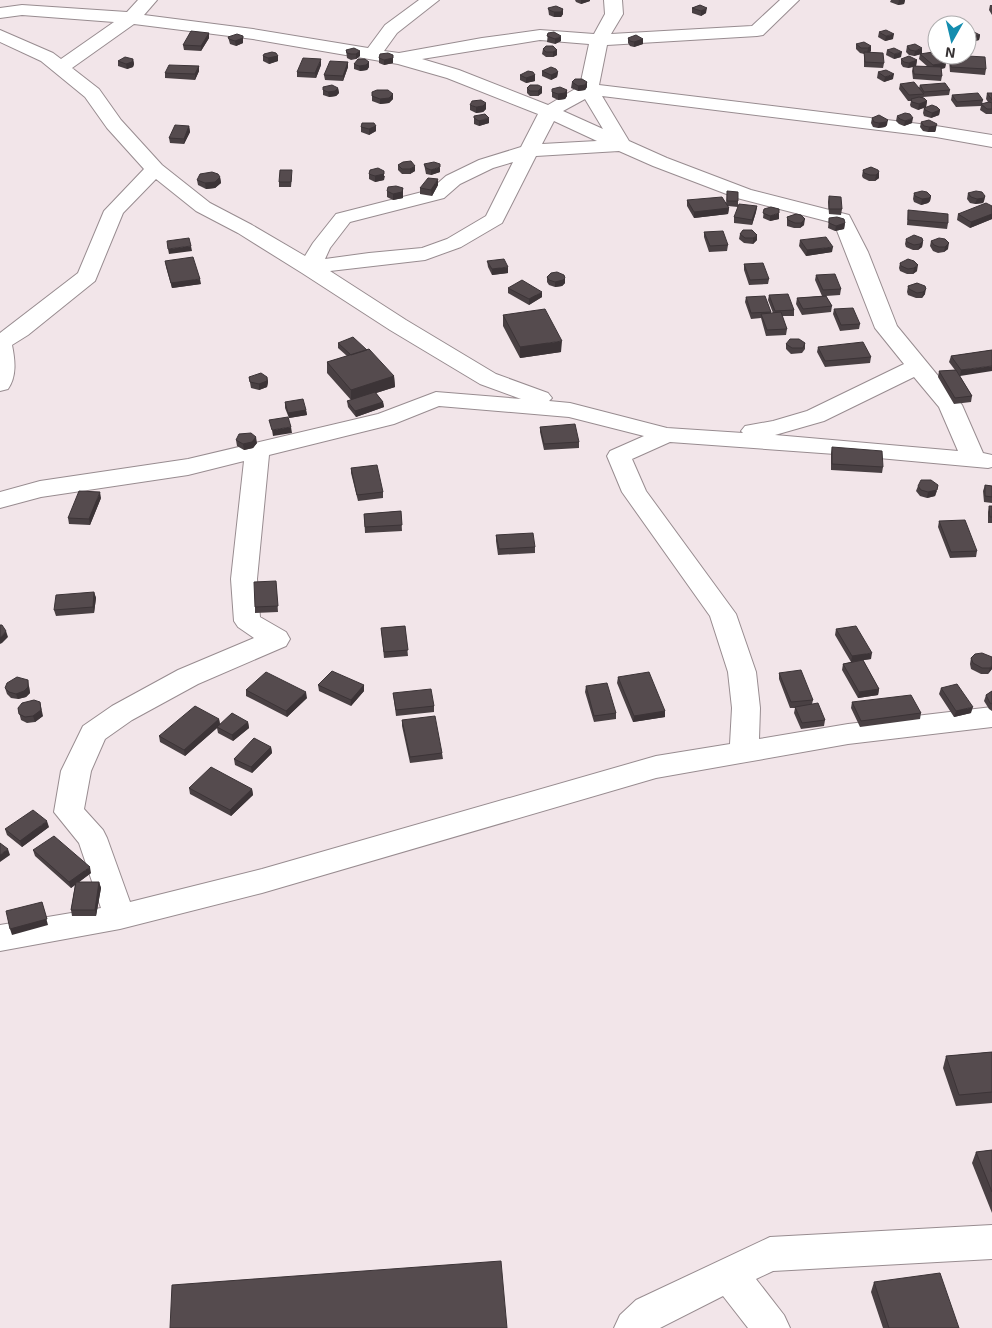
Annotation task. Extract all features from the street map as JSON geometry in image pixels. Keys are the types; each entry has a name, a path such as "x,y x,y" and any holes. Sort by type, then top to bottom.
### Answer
{"street":[{"path":"61,68 131,18 148,0"},
{"path":"373,54 391,29 430,0"},
{"path":"613,0 614,14 599,40 589,89 622,145"},
{"path":"400,59 482,43 540,35 599,40 757,31 790,0"},
{"path":"0,13 22,10 131,18 252,34 400,59 453,74 549,112 660,162 744,194 842,219 857,252 886,328 950,405 983,461"},
{"path":"0,35 7,36 47,57 92,92 114,124 155,169 203,207 245,229 310,268 398,325 488,379 570,410 667,435 835,447 983,461"},
{"path":"310,268 369,259 425,254 454,243 495,219 507,191 549,112 589,89 687,99 888,127 952,132 992,140"},
{"path":"310,268 320,247 343,218 437,194 453,180 486,164 530,150 622,145"},
{"path":"0,384 4,361 0,344 86,276 114,210 155,169"},
{"path":"744,752 746,708 742,672 723,614 634,492 619,456 667,435 769,430 819,414 918,366"},
{"path":"0,500 40,489 188,467 386,419 436,399 570,410"},
{"path":"120,917 92,838 69,812 76,771 93,733 122,713 188,677 276,639 247,621 244,580 257,450"},
{"path":"0,938 120,917 262,881 656,766 848,734 992,717"},
{"path":"633,1328 649,1314 770,1254 992,1242"},
{"path":"729,1274 771,1328"}],"building":[{"path":"700,5 707,8 701,11 692,8"},
{"path":"556,6 563,9 561,12 554,12 548,8"},
{"path":"886,30 894,34 886,36 879,32"},
{"path":"191,31 209,33 201,46 183,45"},
{"path":"554,32 561,36 555,39 547,36 548,33"},
{"path":"237,34 243,36 243,38 235,41 228,37"},
{"path":"636,35 643,39 634,42 628,38"},
{"path":"864,42 871,46 861,48 856,44"},
{"path":"915,44 922,48 915,51 910,50 907,46"},
{"path":"546,46 553,46 557,50 546,52 543,49"},
{"path":"354,48 360,51 356,54 347,53 346,50"},
{"path":"894,48 902,52 894,54 887,50"},
{"path":"272,52 278,56 268,58 263,56 264,54"},
{"path":"864,52 883,53 884,63 865,62"},
{"path":"388,53 393,55 393,58 384,60 379,58 380,54"},
{"path":"927,53 927,60 920,54"},
{"path":"909,56 917,60 909,63 901,59"},
{"path":"125,57 133,59 132,62 126,64 118,61"},
{"path":"977,57 985,57 986,69 951,67 951,65 977,65"},
{"path":"303,58 321,59 315,73 297,72"},
{"path":"358,59 365,59 369,62 366,65 359,66 354,64"},
{"path":"330,61 348,62 343,76 324,75"},
{"path":"169,65 199,66 195,74 165,73"},
{"path":"913,66 941,67 942,76 914,74"},
{"path":"551,67 558,72 551,75 542,71"},
{"path":"886,70 894,74 885,77 878,72"},
{"path":"528,71 533,72 535,75 526,78 520,75"},
{"path":"575,79 582,79 587,82 585,85 578,86 572,82"},
{"path":"914,82 924,94 909,95 900,84"},
{"path":"945,83 950,90 924,92 920,85"},
{"path":"332,85 338,88 335,91 328,92 323,90 323,87"},
{"path":"530,85 542,87 538,91 530,91 527,88"},
{"path":"560,87 567,90 565,93 558,94 552,92 552,89"},
{"path":"388,90 393,94 389,98 380,99 372,96 372,92"},
{"path":"978,93 983,100 957,102 952,95"},
{"path":"987,93 992,93 992,100"},
{"path":"919,97 927,101 919,104 912,102 911,99"},
{"path":"481,100 486,103 483,106 476,107 470,105 472,101"},
{"path":"992,103 992,109 987,109 981,104"},
{"path":"932,105 940,110 932,113 925,110 924,108"},
{"path":"905,113 910,114 913,118 905,121 897,116"},
{"path":"485,114 489,118 479,121 474,118 474,116"},
{"path":"879,115 888,120 879,123 874,122 872,118"},
{"path":"929,120 937,124 936,126 924,126 921,122"},
{"path":"362,123 374,123 376,126 369,129 361,127"},
{"path":"175,125 189,126 184,139 169,138"},
{"path":"411,161 415,166 410,169 402,169 398,165 403,162"},
{"path":"434,162 440,164 440,167 431,170 426,168 424,164"},
{"path":"871,167 878,170 879,172 876,175 864,173 863,170"},
{"path":"378,168 384,171 384,174 375,176 369,174 370,170"},
{"path":"280,170 292,170 291,182 279,182"},
{"path":"212,172 220,177 215,182 205,183 197,180 200,174"},
{"path":"428,178 438,179 431,190 420,188"},
{"path":"396,186 403,188 402,192 393,194 387,191 388,187"},
{"path":"727,191 738,192 738,201 727,201"},
{"path":"927,192 931,196 922,199 915,196 914,193"},
{"path":"982,192 985,196 984,198 977,199 971,197 968,193"},
{"path":"829,196 841,197 842,209 829,209"},
{"path":"722,197 729,208 694,212 687,200"},
{"path":"986,203 992,206 992,214 971,222 958,214"},
{"path":"739,204 757,206 752,220 734,217"},
{"path":"771,207 779,209 779,213 770,216 763,213 764,209"},
{"path":"908,210 948,214 948,223 908,220"},
{"path":"796,214 801,215 805,219 801,223 788,220 787,217"},
{"path":"837,217 844,219 845,223 836,226 829,223 829,218"},
{"path":"743,230 752,230 757,235 753,238 745,238 740,234"},
{"path":"723,231 728,245 710,246 704,232"},
{"path":"914,235 922,238 923,241 920,244 914,245 907,242 906,239"},
{"path":"826,237 833,247 807,250 800,240"},
{"path":"189,238 191,246 168,249 167,241"},
{"path":"939,238 945,239 949,243 945,247 934,245 931,241"},
{"path":"193,257 200,279 171,283 165,261"},
{"path":"504,259 508,267 492,269 487,261"},
{"path":"908,259 918,265 908,269 901,266 900,263"},
{"path":"763,263 769,279 750,280 744,264"},
{"path":"557,272 564,275 565,278 555,282 549,280 547,277 551,273"},
{"path":"835,274 841,289 823,290 816,275"},
{"path":"522,280 542,292 529,299 508,288"},
{"path":"917,283 925,286 926,289 923,292 917,293 909,289 908,286"},
{"path":"788,294 794,310 775,311 769,295"},
{"path":"765,296 771,312 751,313 746,297"},
{"path":"826,296 832,306 803,309 797,298"},
{"path":"853,308 860,324 841,325 834,309"},
{"path":"545,309 562,341 520,347 503,315"},
{"path":"781,312 787,329 767,330 761,314"},
{"path":"353,337 367,350 351,355 338,343"},
{"path":"790,339 799,339 805,343 803,348 792,348 786,344"},
{"path":"863,342 871,357 825,361 818,347"},
{"path":"369,349 394,376 351,390 327,362"},
{"path":"992,350 992,366 961,370 951,356"},
{"path":"956,370 972,396 955,398 939,371"},
{"path":"261,373 267,377 267,381 259,384 250,382 249,377"},
{"path":"375,392 383,402 355,411 347,401"},
{"path":"303,399 306,410 288,413 285,402"},
{"path":"288,417 291,427 272,430 269,420"},
{"path":"575,424 579,442 544,444 540,427"},
{"path":"251,433 256,437 252,442 243,444 236,440 239,434"},
{"path":"832,447 882,451 883,467 832,464"},
{"path":"377,465 383,492 357,495 351,468"},
{"path":"921,480 931,480 938,485 937,490 928,492 921,490 918,486"},
{"path":"985,485 992,486 992,497 985,496"},
{"path":"79,491 100,492 89,519 68,518"},
{"path":"989,506 992,506 992,517 990,517"},
{"path":"401,511 402,525 365,527 364,514"},
{"path":"965,520 977,551 951,552 939,521"},
{"path":"533,533 535,547 499,549 496,535"},
{"path":"276,581 278,606 255,607 254,582"},
{"path":"94,592 93,607 54,610 56,595"},
{"path":"0,625 6,631 0,638"},
{"path":"405,626 408,650 384,652 381,628"},
{"path":"856,626 872,653 852,656 836,629"},
{"path":"982,653 992,657 990,668 982,668 973,663 971,658 975,654"},
{"path":"863,660 879,689 859,692 843,664"},
{"path":"801,670 813,700 791,702 779,673"},
{"path":"332,671 364,685 351,700 318,685"},
{"path":"266,672 306,692 286,711 246,690"},
{"path":"649,672 665,711 634,716 618,677"},
{"path":"17,677 28,680 28,687 16,694 9,692 5,688 7,683"},
{"path":"607,683 616,713 594,716 586,686"},
{"path":"957,684 973,707 956,711 941,688"},
{"path":"431,689 434,706 396,710 393,693"},
{"path":"992,691 992,704 986,695"},
{"path":"911,695 921,713 861,721 852,702"},
{"path":"34,700 40,702 41,710 33,716 25,717 19,714 18,708 22,703"},
{"path":"818,703 825,720 802,723 795,707"},
{"path":"195,706 219,719 184,750 159,736"},
{"path":"232,713 248,722 232,735 217,727"},
{"path":"435,716 442,753 410,757 402,720"},
{"path":"254,738 271,747 251,767 234,759"},
{"path":"211,767 252,789 230,810 189,788"},
{"path":"33,810 47,821 20,841 5,829"},
{"path":"54,836 90,867 69,882 33,850"},
{"path":"0,843 8,849 0,855"},
{"path":"76,882 99,882 95,910 71,910"},
{"path":"42,902 47,919 10,929 6,911"},
{"path":"992,1052 992,1092 959,1095 946,1056"},
{"path":"992,1150 992,1192 976,1152"},
{"path":"501,1261 507,1328 170,1328 172,1285"},
{"path":"940,1273 959,1328 889,1328 874,1282"}]}
